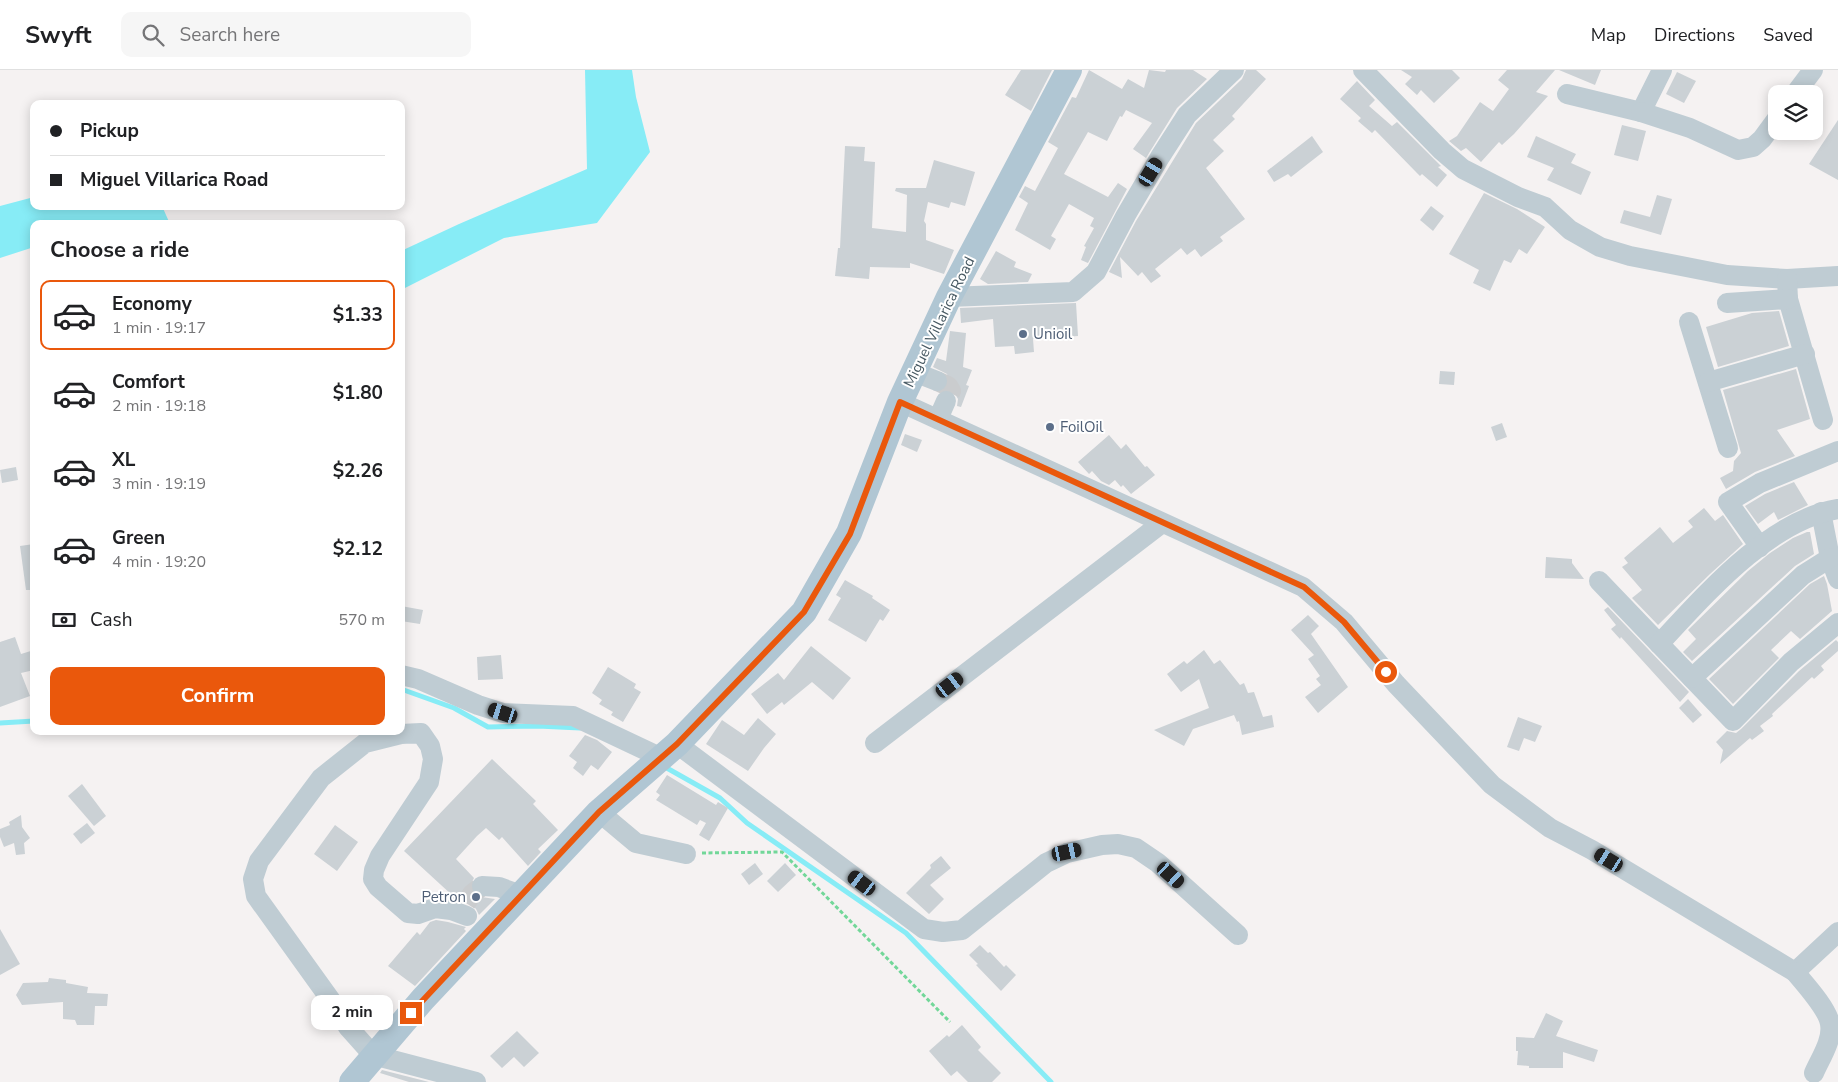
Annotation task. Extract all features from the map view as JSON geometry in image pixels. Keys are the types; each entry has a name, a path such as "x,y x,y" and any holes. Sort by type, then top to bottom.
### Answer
{"main road":[{"name":"Miguel Villarica Road","path":"352,1082 472,917 521,895 599,812 669,751 804,612 850,534 900,402 926,376 949,297 1069,70"}],"street":[{"path":"949,297 1073,292 1096,272 1131,206 1187,115 1234,70"},
{"path":"1363,70 1442,151 1463,169 1518,197 1545,207 1570,230 1600,246 1630,256 1727,275 1787,279 1838,276"},
{"path":"1641,112 1662,70"},
{"path":"1802,85 1813,70"},
{"path":"1567,94 1641,112 1690,128 1738,150 1753,147 1768,131"},
{"path":"1787,279 1788,299 1823,420"},
{"path":"1726,303 1788,299"},
{"path":"1689,322 1728,448"},
{"path":"1708,382 1805,354"},
{"path":"900,402 942,410 1162,523 1304,587 1344,622 1396,684 1492,785 1550,828 1592,850 1795,972 1819,1001 1830,1024 1828,1040 1814,1072"},
{"path":"1760,547 1728,502 1760,483 1838,451"},
{"path":"1659,644 1710,590 1760,547 1781,531 1830,511 1830,558 1838,579"},
{"path":"875,743 1162,523"},
{"path":"1692,678 1803,575 1830,558"},
{"path":"1599,580 1733,721 1791,662 1838,623"},
{"path":"405,676 418,679 478,705 503,713 572,716 669,751 924,929 943,932 962,930 1046,863 1067,852 1118,844 1136,848 1158,863 1238,935"},
{"path":"405,734 421,733 430,746 433,759 429,782 380,856 374,870 373,879 378,887 408,913 418,914 435,908 451,910 472,917"},
{"path":"397,735 365,743 321,778 259,861 253,880 256,896 348,1027 373,1055 476,1082"},
{"path":"599,812 636,842 686,854"},
{"path":"482,886 500,887 521,895"},
{"path":"1795,972 1838,932"}],"path":[{"path":"686,854 782,852 950,1022"}],"water":[{"path":"585,70 632,70 636,97 650,152 597,223 504,238 405,288 405,249 587,169"},
{"path":"30,198 30,210 164,210 168,220 30,220 30,248 0,258 0,206"}],"building":[{"path":"1021,70 1052,70 1031,111 1005,95"},
{"path":"1089,70 1122,89 1128,79 1144,88 1149,70 1165,72 1166,70 1193,70 1207,79 1177,108 1146,158 1133,149 1152,123 1126,110 1122,117 1120,116 1107,141 1088,132 1064,174 1108,197 1118,183 1127,189 1088,263 1081,260 1086,247 1084,246 1094,228 1090,226 1094,218 1069,204 1051,236 1056,239 1050,250 1015,230 1028,203 1019,197 1025,186 1035,191 1058,148 1048,142 1072,97 1076,98"},
{"path":"1246,70 1256,70 1266,79 1232,116 1235,119 1213,140 1224,151 1206,168 1245,219 1220,237 1223,241 1201,257 1195,249 1187,255 1181,248 1155,269 1161,276 1151,283 1142,272 1138,276 1120,257 1122,278 1109,272 1136,221 1196,123 1242,79"},
{"path":"1401,70 1452,70 1460,78 1434,103 1421,90 1417,95 1405,84 1412,77"},
{"path":"1507,70 1555,70 1536,92 1548,96 1514,134 1502,145 1499,142 1481,162 1466,148 1461,151 1449,141 1457,136 1480,102 1493,111 1509,89 1498,80"},
{"path":"1559,70 1601,70 1595,85"},
{"path":"1677,72 1696,81 1684,103 1666,94"},
{"path":"1357,81 1375,100 1369,106 1392,126 1397,122 1441,166 1438,167 1447,175 1437,187 1422,174 1420,176 1375,130 1372,133 1358,121 1361,118 1340,99"},
{"path":"1838,120 1838,180 1809,164"},
{"path":"1622,125 1646,131 1638,161 1614,155"},
{"path":"1312,136 1323,152 1291,177 1288,174 1274,182 1267,171"},
{"path":"1536,136 1576,154 1571,163 1591,172 1581,195 1547,180 1554,168 1527,157"},
{"path":"845,146 865,147 864,161 875,162 872,228 906,232 907,195 895,191 896,188 926,188 934,160 975,172 965,206 951,202 949,208 928,202 924,221 926,224 926,240 954,250 944,274 910,263 910,268 870,267 869,279 835,276 838,248 840,248"},
{"path":"1484,193 1517,209 1545,227 1527,254 1519,249 1511,263 1504,260 1490,291 1473,283 1479,270 1449,254"},
{"path":"1657,195 1672,199 1661,235 1620,223 1624,210 1650,217"},
{"path":"1431,206 1444,216 1433,231 1420,220"},
{"path":"996,251 1016,262 1014,267 1032,274 1028,282 988,284 980,279"},
{"path":"1076,303 1078,336 1033,339 1034,352 1015,354 1014,346 995,347 993,319 961,323 960,308"},
{"path":"1779,311 1789,346 1718,367 1706,327 1752,313"},
{"path":"950,331 966,333 963,367 972,370 966,385 969,386 961,407 957,406 958,399 955,394 951,390 945,389 949,380 947,374 933,367 937,358 946,361"},
{"path":"1796,369 1810,419 1777,430 1795,456 1755,472 1726,489 1720,478 1733,471 1734,461 1741,453 1723,390"},
{"path":"1440,371 1455,372 1454,385 1439,384"},
{"path":"1502,423 1507,437 1496,441 1491,427"},
{"path":"905,434 922,440 917,452 901,445"},
{"path":"1109,435 1121,449 1126,444 1145,467 1147,466 1155,475 1131,494 1123,485 1121,487 1115,480 1109,485 1101,481 1092,471 1089,474 1078,462"},
{"path":"16,467 18,480 2,483 0,470"},
{"path":"1794,482 1808,505 1778,520 1774,512 1758,524 1745,506 1765,494"},
{"path":"1704,508 1715,521 1723,515 1743,544 1658,625 1632,598 1642,590 1622,567 1628,563 1624,558 1660,527 1673,543 1693,527 1688,521"},
{"path":"1810,532 1814,554 1795,566 1692,661 1683,652 1696,639 1688,630 1748,571 1770,553 1793,538"},
{"path":"30,545 30,590 26,590 20,546"},
{"path":"1546,557 1572,559 1572,563 1584,579 1545,578"},
{"path":"1824,576 1832,611 1800,639 1791,631 1771,650 1779,658 1733,704 1709,679 1810,584"},
{"path":"845,580 873,596 872,598 890,610 883,621 880,619 866,642 828,620 841,598 836,595"},
{"path":"405,607 423,610 420,624 405,622"},
{"path":"1608,607 1689,692 1680,702 1621,637 1620,639 1611,629 1616,625 1604,610"},
{"path":"1308,615 1319,626 1311,634 1348,687 1318,713 1305,697 1321,685 1316,679 1320,676 1308,659 1314,655 1291,630"},
{"path":"15,637 21,654 30,651 30,671 21,673 30,696 0,707 0,642"},
{"path":"1836,640 1838,642 1838,651 1821,666 1824,670 1814,679 1812,677 1772,714 1773,716 1760,726 1764,731 1752,740 1750,738 1720,764 1723,750 1716,742 1727,731 1736,733 1741,729 1799,671"},
{"path":"811,646 851,678 833,700 812,682 784,705 782,702 767,714 751,694 778,673 784,680"},
{"path":"1204,650 1214,664 1220,660 1240,685 1244,683 1248,693 1254,692 1263,717 1272,715 1274,727 1242,735 1239,721 1237,722 1234,715 1193,729 1184,746 1154,730 1209,708 1199,679 1181,692 1167,674 1184,661 1187,664"},
{"path":"501,655 503,679 478,680 477,657"},
{"path":"608,667 636,684 634,688 641,692 623,722 611,715 613,712 599,704 602,700 592,693"},
{"path":"1688,699 1702,715 1693,723 1679,708"},
{"path":"1518,717 1542,726 1535,742 1524,738 1519,751 1507,747"},
{"path":"758,718 776,734 748,771 706,744 722,720 744,735"},
{"path":"585,735 597,740 612,752 598,770 591,765 583,776 573,768 577,762 569,756"},
{"path":"492,759 536,801 533,804 558,830 538,849 541,852 528,866 502,837 499,840 486,828 477,836 456,859 474,878 470,886 475,896 495,899 479,915 472,905 451,898 453,896 404,851"},
{"path":"667,775 716,805 718,802 728,808 709,841 699,835 706,823 700,820 697,825 656,800 660,795 656,792"},
{"path":"82,784 106,816 94,826 68,796"},
{"path":"21,815 22,827 30,838 24,843 25,854 16,855 14,843 4,847 0,837 0,829 10,825 9,822"},
{"path":"87,823 95,833 81,844 73,834"},
{"path":"335,825 358,842 337,871 314,854"},
{"path":"941,856 951,868 930,885 944,899 929,914 906,893 931,868 930,865"},
{"path":"755,863 763,874 749,885 741,874"},
{"path":"785,863 796,875 778,892 767,881"},
{"path":"436,920 466,927 464,929 466,931 415,986 388,966 417,932 420,935 430,922"},
{"path":"0,929 20,964 0,975"},
{"path":"980,945 988,953 990,952 1004,967 1006,965 1016,975 1001,991 969,955"},
{"path":"49,978 66,980 66,983 88,987 87,993 108,994 107,1006 95,1006 94,1025 77,1025 75,1020 63,1019 63,1002 22,1005 16,995 23,983 48,982"},
{"path":"1546,1013 1563,1021 1556,1036 1598,1050 1594,1062 1563,1052 1563,1068 1529,1068 1529,1066 1517,1065 1516,1037 1534,1038"},
{"path":"962,1025 981,1047 978,1050 1001,1073 992,1082 968,1082 957,1071 951,1076 929,1051"},
{"path":"517,1031 539,1053 524,1067 514,1057 502,1068 490,1056"},
{"path":"382,1070 429,1082 409,1082 380,1073"}],"waterway":[{"path":"405,690 454,708 488,727 538,726 580,728"},
{"path":"0,723 30,721"},
{"path":"665,767 720,798 747,823 906,933 1051,1082"}],"tunnel":[{"path":"937,381 948,386 951,391 946,401"},
{"path":"466,903 472,894 482,886"}],"place":[{"name":"Unioil","path":"1023,334"},
{"name":"FoilOil","path":"1050,427"},
{"name":"Petron","path":"476,897"}],"route":[{"path":"411,1013 484,932 599,812 677,744 804,612 850,534 900,402 1304,587 1344,622 1386,672"}]}
